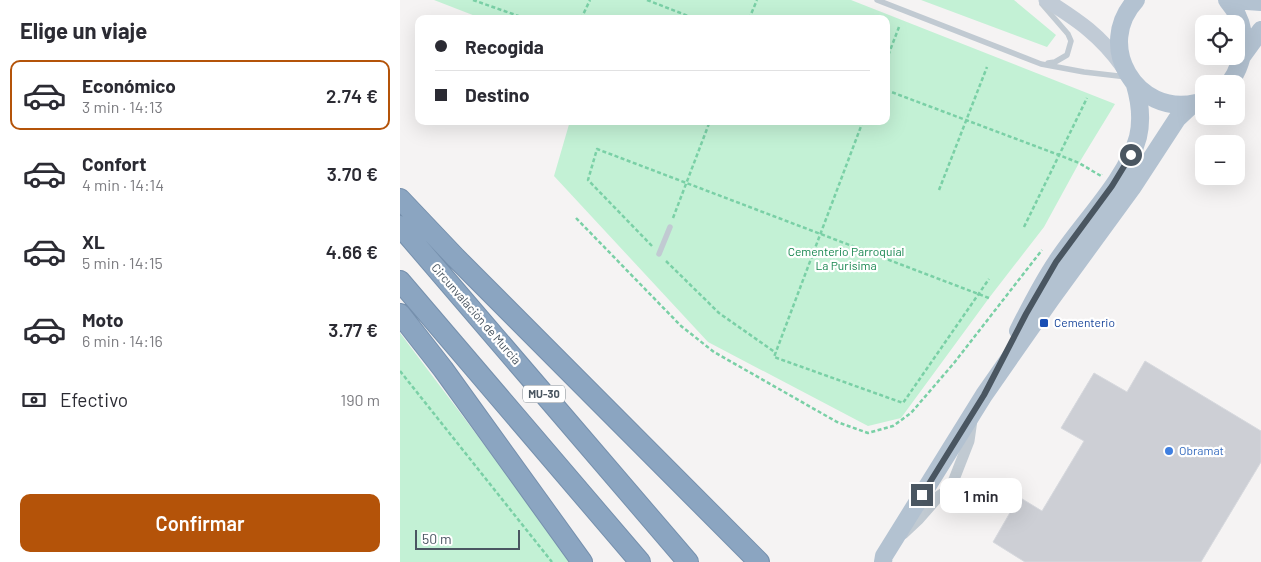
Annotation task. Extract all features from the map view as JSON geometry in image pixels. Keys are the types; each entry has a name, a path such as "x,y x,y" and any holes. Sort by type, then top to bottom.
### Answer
{"highway":[{"path":"400,199 456,258 759,562"},
{"name":"Circunvalación de Murcia","path":"400,226 688,562"},
{"name":"MU-30","path":"400,281 640,562"},
{"path":"400,314 443,369 582,562"}],"main road":[{"path":"984,395 1026,314 1056,262 1127,163 1136,144 1140,106 1119,50 1120,30 1127,12 1136,0"},
{"path":"1227,0 1236,15"},
{"path":"1233,0 1261,2"},
{"path":"1245,52 1261,30"},
{"path":"1130,77 1145,93 1155,99 1180,105 1195,103"},
{"path":"884,556 984,395 1132,188 1177,119 1195,105"}],"street":[{"path":"1046,0 1085,25 1098,36 1130,77"},
{"path":"884,556 939,496 950,489 961,493 953,482 969,441 972,414"}],"lane":[{"path":"877,0 1041,64 1084,72 1130,77"},
{"path":"1039,0 1068,34 1071,41 1068,54 1062,59 1041,64"},
{"path":"659,254 670,227"}],"path":[{"path":"474,0 516,15"},
{"path":"583,15 590,0"},
{"path":"647,0 686,15"},
{"path":"750,15 756,0"},
{"path":"890,51 899,27"},
{"path":"939,190 987,67"},
{"path":"890,92 1079,163 1101,176 1105,169"},
{"path":"1024,227 1087,98"},
{"path":"670,227 709,125"},
{"path":"862,125 774,358 903,404 989,279"},
{"path":"597,149 989,298"},
{"path":"576,218 681,326 714,352 837,422 868,433 893,426 911,413 954,362 1042,250"},
{"path":"400,371 552,562"}],"green space":[{"name":"Cementerio Parroquial La Purisima","path":"434,0 851,0 889,15 473,15"},
{"path":"921,0 1014,0 1056,35 1047,47"},
{"name":"Cementerio Parroquial La Purisima","path":"890,15 1115,104 1079,163 1044,227 901,418 868,426 708,342 554,176 569,125 890,125"},
{"path":"400,333 572,561 572,562 400,562"}],"building":[{"name":"Obramat","path":"1145,361 1261,431 1261,462 1201,562 1025,562 993,542 1019,497 1042,511 1084,441 1061,428 1094,373 1127,392"}],"place":[{"name":"Cementerio","path":"1044,323"},
{"name":"Obramat","path":"1169,451"}],"route":[{"path":"922,495 984,395 1043,282 1124,169 1131,155"}]}
